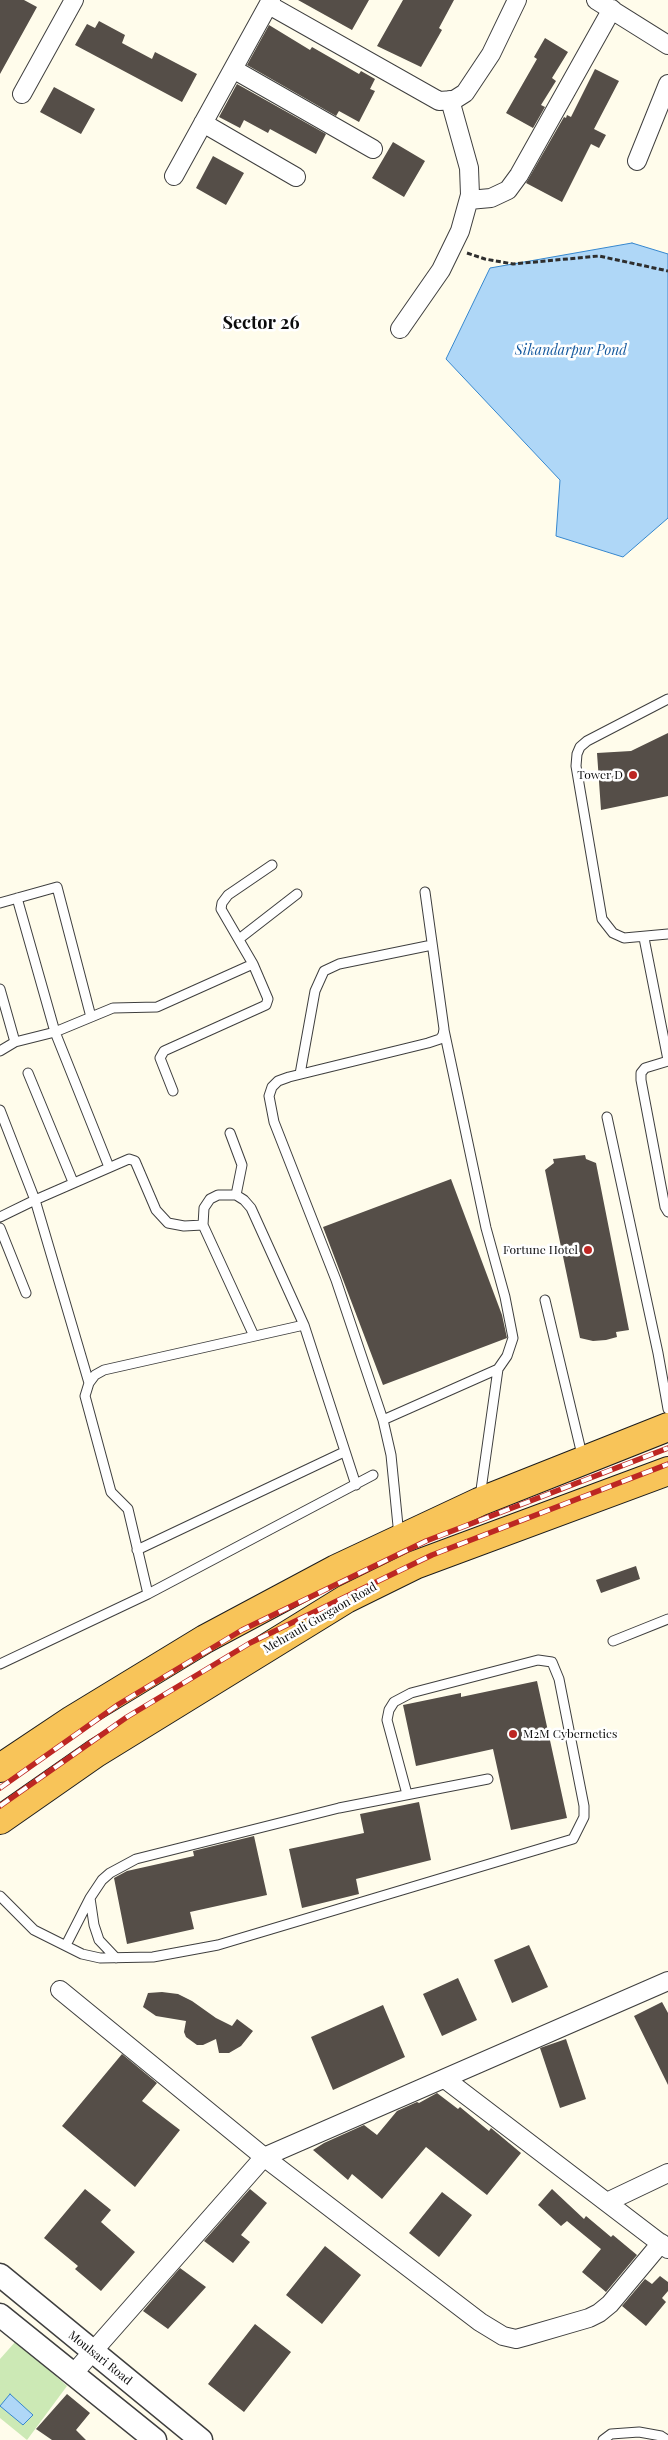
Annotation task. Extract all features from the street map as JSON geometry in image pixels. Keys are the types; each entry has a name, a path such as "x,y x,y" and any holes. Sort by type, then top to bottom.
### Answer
{"highway":[{"path":"0,1768 72,1720 205,1639 336,1569 479,1502 584,1462 668,1427"},
{"name":"Mehrauli Gurgaon Road","path":"0,1820 96,1753 346,1599 424,1562 665,1475"},
{"path":"72,1720 96,1753"}],"street":[{"path":"22,94 74,0"},
{"path":"174,176 270,2 440,101 454,100 465,93 491,54 517,0"},
{"path":"596,0 668,45"},
{"path":"469,200 491,198 508,190 514,183 612,9"},
{"path":"233,69 373,148"},
{"path":"637,161 668,84"},
{"path":"400,330 441,270 460,231 469,200 469,168 450,100"},
{"path":"203,123 296,177"},
{"path":"73,2374 264,2157 668,1981"},
{"path":"60,1990 264,2157 480,2322 509,2338 527,2336 590,2318 599,2313 610,2304 664,2246 445,2079"},
{"path":"607,2202 668,2172"},
{"name":"Moulsari Road","path":"0,2275 200,2440"},
{"path":"0,2315 155,2440"}],"lane":[{"path":"668,699 587,741 580,747 576,766 602,919 608,928 620,937 644,938 668,934"},
{"path":"173,1091 160,1058 164,1051 266,1006 268,999 253,964 222,909 222,903 228,895 272,865"},
{"path":"0,903 58,887 92,1017"},
{"path":"425,892 444,1029 486,1228 506,1297 513,1338 508,1356 498,1370 479,1502"},
{"path":"239,939 297,894"},
{"path":"17,898 55,1032 109,1167"},
{"path":"644,938 668,1061 644,1068 641,1073 641,1080 665,1207 668,1212"},
{"path":"300,1074 315,991 324,971 339,964 432,945"},
{"path":"0,1051 15,1042 55,1032 113,1008 157,1008 253,964"},
{"path":"0,988 15,1042"},
{"path":"400,1539 391,1455 383,1420 336,1280 274,1122 270,1096 272,1087 278,1081 436,1040 443,1035 444,1029"},
{"path":"28,1073 73,1182"},
{"path":"0,1110 35,1200 89,1384"},
{"path":"607,1117 658,1353 668,1409"},
{"path":"230,1134 242,1165 236,1195"},
{"path":"0,1217 73,1182 129,1159 135,1161 156,1210 168,1223 184,1226 203,1225"},
{"path":"254,1336 203,1225 204,1208 210,1199 225,1193 236,1195 251,1208 304,1325 356,1485"},
{"path":"0,1228 26,1293"},
{"path":"545,1300 584,1462"},
{"path":"148,1594 128,1509 111,1492 85,1396 94,1375 104,1370 304,1325"},
{"path":"383,1420 498,1370"},
{"path":"137,1550 344,1452"},
{"path":"1,1661 148,1594 373,1475"},
{"path":"613,1641 668,1619"},
{"path":"0,1896 34,1930 88,1957 153,1957 218,1944 573,1839 584,1817 584,1806 559,1679 552,1662 538,1660 529,1662 411,1693 394,1702 389,1710 387,1720 407,1794"},
{"path":"66,1945 90,1898 110,1873 136,1859 339,1808 488,1779"},
{"path":"90,1898 94,1925 99,1940 116,1958"},
{"path":"603,2440 611,2434 639,2432 661,2436 667,2440"}],"path":[{"path":"452,247 485,259 513,264 599,256 668,271"}],"green space":[{"path":"16,2341 67,2386 27,2440 0,2418 0,2359"}],"water":[{"name":"Sikandarpur Pond","path":"632,243 668,254 668,518 623,557 556,536 560,480 446,359 490,268"},
{"path":"10,2394 33,2415 23,2425 0,2406"}],"building":[{"path":"0,0 24,0 37,7 0,74"},
{"path":"298,0 369,0 352,30"},
{"path":"403,0 454,0 439,28 442,30 421,67 377,46"},
{"path":"99,21 125,35 122,43 152,59 155,52 197,74 182,102 75,45 87,24 95,28"},
{"path":"269,25 310,50 312,47 359,74 361,71 375,79 370,89 375,91 359,122 339,111 336,116 247,65"},
{"path":"545,38 568,52 552,78 556,81 541,105 545,107 533,128 506,113 537,59 534,57"},
{"path":"595,69 619,81 594,129 606,135 599,148 591,144 562,202 526,183 564,117 566,118 567,115 571,117"},
{"path":"237,84 326,134 316,154 270,129 268,133 244,120 240,128 219,117"},
{"path":"54,87 95,109 81,134 40,112"},
{"path":"393,142 425,161 404,197 372,178"},
{"path":"213,156 244,173 226,205 196,188"},
{"name":"Tower D","path":"668,733 668,796 601,810 597,753 631,751"},
{"name":"Fortune Hotel","path":"585,1155 586,1159 596,1163 629,1330 616,1332 617,1337 606,1340 593,1341 580,1338 545,1170 554,1163 553,1159"},
{"path":"451,1179 502,1315 507,1338 383,1385 323,1227"},
{"path":"636,1566 640,1579 601,1593 596,1580"},
{"path":"537,1681 567,1818 511,1830 493,1749 416,1766 403,1705 461,1693 461,1697"},
{"path":"419,1802 431,1860 356,1879 359,1894 302,1908 289,1849 364,1833 360,1814"},
{"path":"254,1836 267,1895 190,1912 194,1929 127,1944 114,1878 127,1871 194,1856 193,1851"},
{"path":"529,1945 548,1987 512,2003 494,1960"},
{"path":"458,1978 477,2020 442,2036 423,1994"},
{"path":"148,1993 178,1994 232,2026 237,2019 253,2031 241,2046 229,2053 219,2053 216,2039 203,2045 197,2045 186,2037 184,2032 186,2021 156,2016 143,2007"},
{"path":"662,2002 668,2013 668,2085 634,2016"},
{"path":"383,2005 405,2057 333,2090 311,2037"},
{"path":"566,2039 586,2099 560,2108 540,2048"},
{"path":"122,2054 157,2083 142,2101 180,2130 135,2187 62,2126"},
{"path":"437,2093 458,2109 460,2107 489,2131 491,2128 521,2153 487,2195 426,2147 382,2199 352,2174 348,2180 313,2150 364,2125 377,2135 397,2111 417,2102 419,2103"},
{"path":"85,2189 111,2210 101,2222 135,2252 101,2291 75,2269 78,2266 44,2238"},
{"path":"250,2189 267,2203 241,2235 250,2242 233,2263 204,2241"},
{"path":"552,2189 584,2219 586,2216 637,2255 606,2292 582,2272 601,2249 567,2221 561,2226 538,2205"},
{"path":"442,2192 472,2215 439,2257 409,2233"},
{"path":"325,2246 361,2275 322,2324 286,2295"},
{"path":"180,2268 206,2287 168,2329 143,2311"},
{"path":"660,2276 668,2282 668,2291 662,2298 666,2302 646,2326 622,2306 645,2279 652,2284"},
{"path":"255,2324 291,2352 244,2412 208,2384"},
{"path":"67,2394 90,2413 76,2430 86,2440 52,2440 36,2429"}],"railway":[{"path":"0,1788 119,1704 242,1630 426,1541 668,1448"},
{"path":"0,1806 127,1717 250,1643 432,1555 668,1464"}],"place":[{"name":"Tower D","path":"633,775"},
{"name":"Fortune Hotel","path":"588,1250"},
{"name":"M2M Cybernetics","path":"513,1734"}],"district":[{"name":"Sector 26","path":"261,323"}]}
